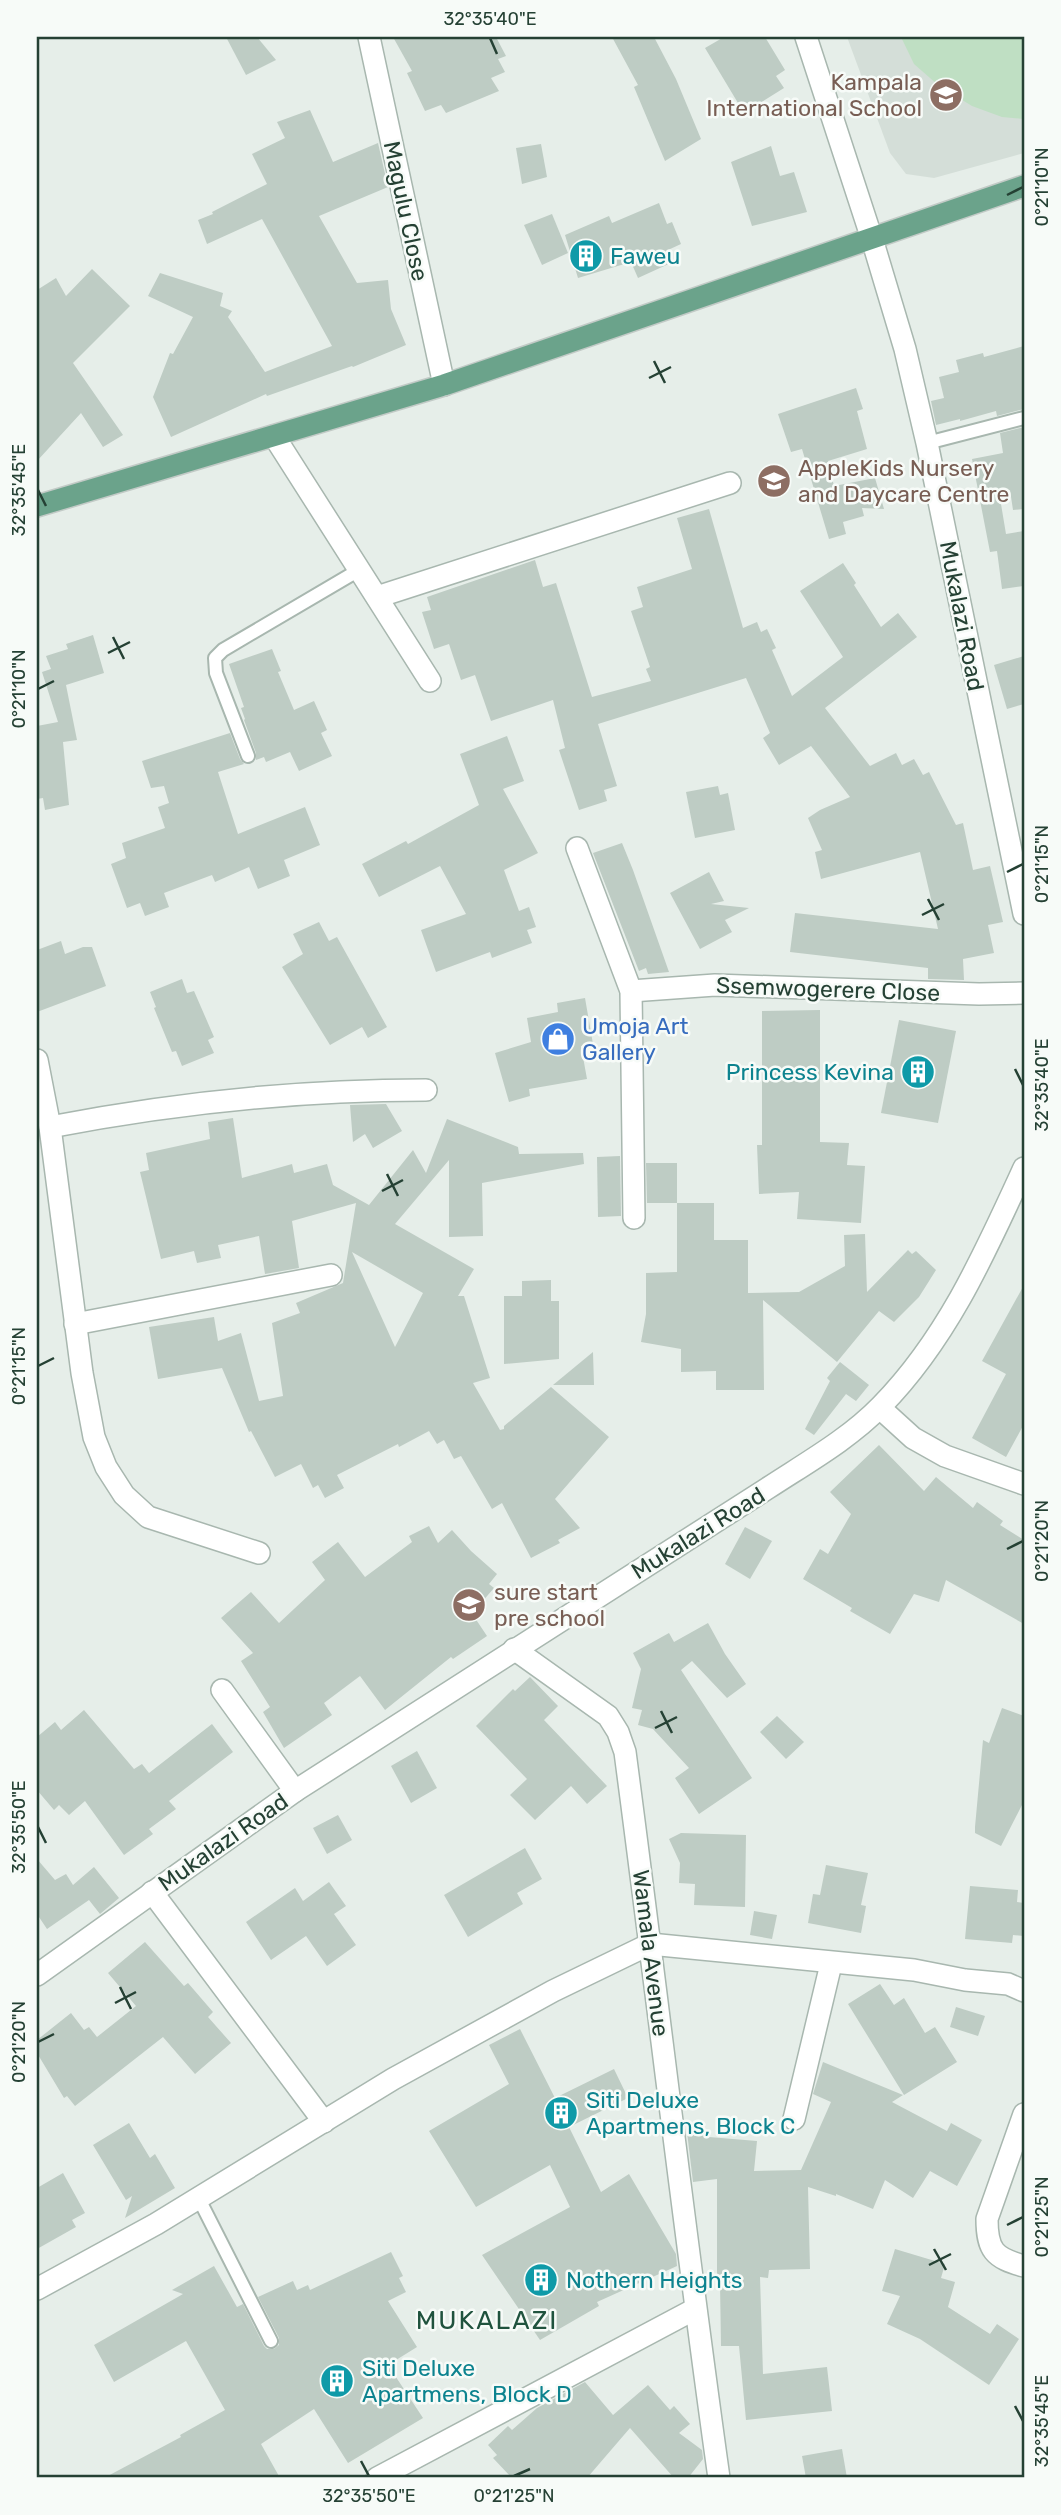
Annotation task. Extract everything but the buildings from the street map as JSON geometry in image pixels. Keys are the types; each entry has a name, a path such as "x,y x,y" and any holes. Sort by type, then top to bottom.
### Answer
{"main road":[{"path":"37,506 444,385 1024,186"}],"street":[{"name":"Magulu Close","path":"369,37 444,385"},
{"name":"Mukalazi Road","path":"806,37 905,349 1022,888 1024,914"},
{"path":"274,436 430,681"},
{"path":"377,597 730,483"},
{"path":"577,848 631,991 634,1219"},
{"name":"Ssemwogerere Close","path":"631,991 715,985 1024,993"},
{"path":"37,1060 50,1128 75,1324 94,1437 106,1467 124,1496 148,1517 259,1553"},
{"path":"50,1128 103,1117 247,1097 426,1090"},
{"name":"Mukalazi Road","path":"37,1975 295,1791 768,1489 880,1408 926,1353 964,1294 1024,1168"},
{"path":"75,1324 331,1275"},
{"path":"880,1408 913,1438 945,1456 1024,1484"},
{"name":"Wamala Avenue","path":"514,1649 597,1705 618,1732 625,1752 695,2309 719,2478"},
{"path":"222,1690 295,1791"},
{"path":"152,1892 324,2122"},
{"path":"37,2289 199,2199 393,2079 481,2030 650,1944 831,1964 914,1970 965,1980 1008,1984 1024,1991"},
{"path":"794,2119 831,1964"},
{"path":"1024,2114 987,2219 987,2234 998,2257 1024,2266"},
{"path":"377,2478 695,2309"}],"lane":[{"path":"927,443 1024,418"},
{"path":"248,756 216,673 215,658 223,650 359,570"},
{"path":"199,2199 271,2341"}],"shaded area":[{"name":"Kampala International School","path":"847,37 1024,37 1024,153 934,178 906,174 890,153"}],"green space":[{"path":"901,37 1024,37 1024,119 1002,117 972,106 938,85 914,64"}],"place":[{"name":"Kampala International School","path":"946,95"},
{"name":"Faweu","path":"586,256"},
{"name":"AppleKids Nursery and Daycare Centre","path":"774,481"},
{"name":"Umoja Art Gallery","path":"558,1039"},
{"name":"Princess Kevina","path":"918,1072"},
{"name":"sure start pre school","path":"469,1605"},
{"name":"Siti Deluxe Apartmens, Block C","path":"561,2113"},
{"name":"Nothern Heights","path":"541,2280"},
{"name":"Siti Deluxe Apartmens, Block D","path":"337,2381"}],"district":[{"name":"MUKALAZI","path":"487,2320"}]}
